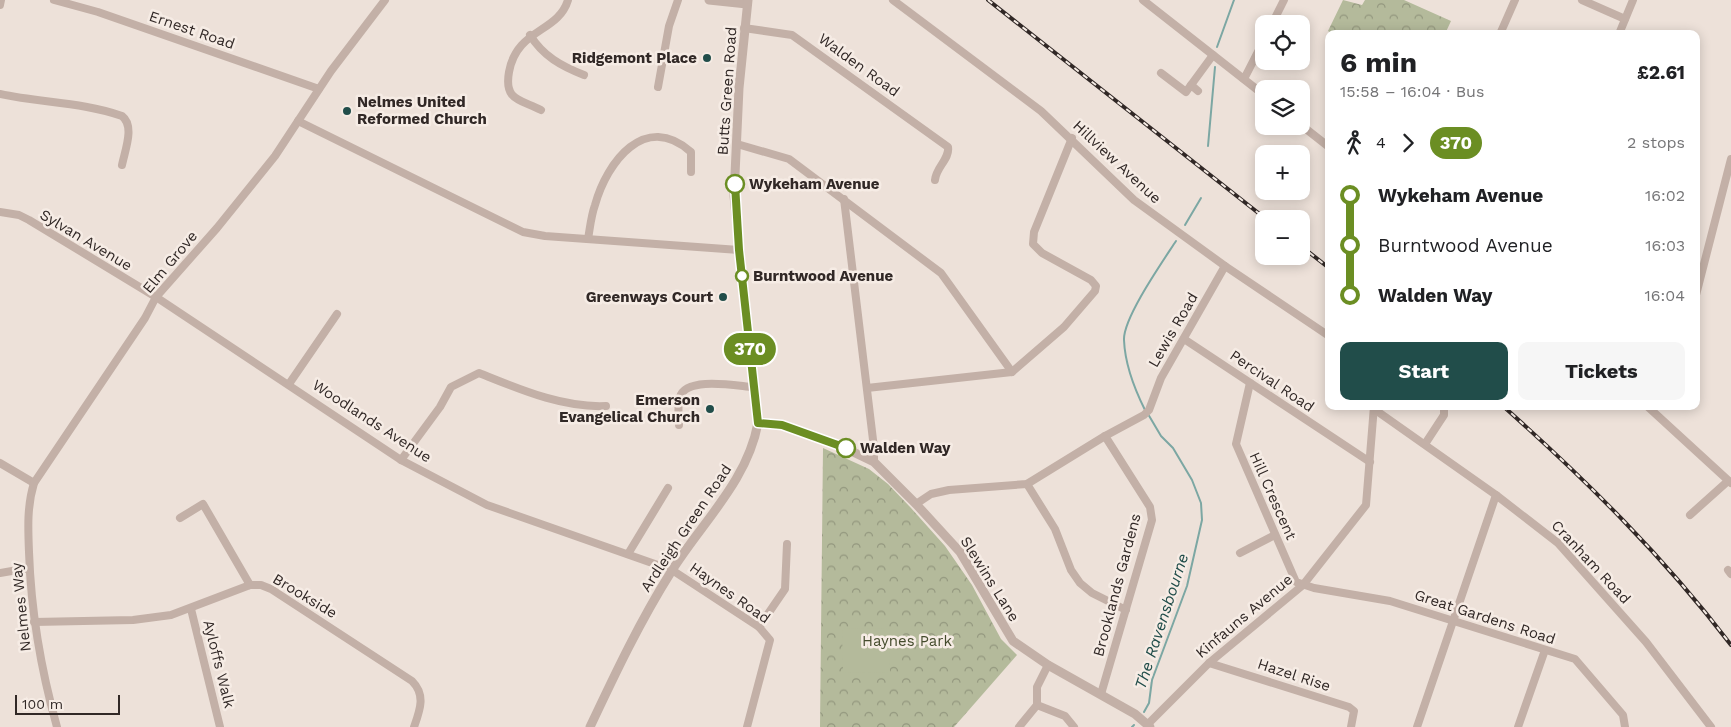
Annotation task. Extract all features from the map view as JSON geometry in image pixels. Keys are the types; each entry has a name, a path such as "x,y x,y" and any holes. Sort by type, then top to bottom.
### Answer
{"street":[{"path":"0,5 2,0"},
{"name":"Ernest Road","path":"54,0 98,12 319,89"},
{"name":"Elm Grove","path":"34,483 156,297 217,228 275,156 319,89 385,0"},
{"path":"541,110 512,96 507,86 510,66 518,49 530,35 558,18 564,11 568,0"},
{"path":"658,87 669,26 678,0"},
{"path":"709,0 748,2"},
{"name":"Hillview Avenue","path":"893,0 1041,111 1072,138 1134,200 1225,266 1325,333"},
{"path":"1143,0 1154,3 1213,55 1255,88"},
{"path":"1276,15 1284,0"},
{"path":"1502,30 1515,0"},
{"path":"1582,0 1626,19"},
{"path":"1621,30 1633,0"},
{"name":"Butts Green Road","path":"748,2 744,28 734,196 758,423"},
{"name":"Walden Road","path":"744,28 792,35 948,147 949,153 935,173 935,180"},
{"path":"530,35 539,50 565,67 584,74"},
{"path":"1161,74 1186,92 1213,55"},
{"path":"1244,79 1255,58"},
{"path":"1191,85 1198,91"},
{"path":"0,94 32,101 73,103 122,116 129,124 122,165"},
{"path":"298,121 524,232 588,240 739,250"},
{"path":"1310,131 1325,141"},
{"path":"588,240 595,205 612,166 636,141 659,136 680,142 691,152 691,172"},
{"path":"867,388 1012,372 1064,327 1095,291 1096,286 1092,280 1042,252 1033,244 1034,232 1072,138"},
{"path":"736,144 788,159 941,273 1012,372"},
{"path":"1700,279 1731,159"},
{"path":"844,199 874,448 874,462"},
{"name":"Sylvan Avenue","path":"0,212 19,215 29,220 156,297"},
{"name":"Lewis Road","path":"1105,436 1147,412 1162,378 1225,266"},
{"name":"Woodlands Avenue","path":"156,297 401,460 487,506 672,570"},
{"path":"289,384 337,314"},
{"name":"Percival Road","path":"1184,339 1370,462"},
{"path":"401,460 440,407 451,386 479,373 548,398 588,407 606,406"},
{"name":"Hill Crescent","path":"1250,383 1236,444 1296,582 1303,585"},
{"path":"679,425 680,396 686,388 702,384 753,388"},
{"name":"Kinfauns Avenue","path":"1149,726 1208,663 1303,585 1366,505 1374,410"},
{"name":"Cranham Road","path":"1377,410 1541,528 1574,560 1646,642 1711,727"},
{"path":"1425,444 1444,415 1444,410"},
{"path":"1651,410 1730,482 1690,515"},
{"name":"Slewins Lane","path":"758,423 782,425 848,449 874,462 960,552 1012,641 1048,665 1135,714 1149,726"},
{"name":"Ardleigh Green Road","path":"590,727 641,624 672,570 735,483 748,460 758,423"},
{"path":"916,504 931,494 949,490 1027,484 1105,436"},
{"name":"Brooklands Gardens","path":"1101,694 1152,514 1105,436"},
{"path":"0,462 34,483"},
{"name":"Nelmes Way","path":"34,483 29,498 29,568 34,622 45,684 56,727"},
{"path":"1027,484 1055,529 1071,570 1080,583 1092,592 1126,610"},
{"path":"628,554 668,488"},
{"path":"1417,727 1496,495"},
{"path":"180,518 202,504 250,585"},
{"path":"1240,553 1275,535"},
{"path":"759,627 785,589 787,544"},
{"path":"0,573 29,568"},
{"name":"Haynes Road","path":"672,570 759,627 770,640 747,727"},
{"name":"Brookside","path":"34,622 133,620 171,615 250,585 261,585 287,598 412,681 418,687 422,702 414,727"},
{"name":"Great Gardens Road","path":"1303,585 1390,601 1575,659 1624,716 1625,727"},
{"name":"Ayloffs Walk","path":"191,609 220,727"},
{"path":"1518,727 1545,650"},
{"name":"Hazel Rise","path":"1208,663 1349,707 1354,711 1351,727"},
{"path":"1019,727 1037,705 1037,687 1048,665"},
{"path":"1037,705 1065,716 1074,727"}],"green space":[{"path":"1343,0 1362,5 1365,0 1404,0 1451,21 1447,30 1328,30"},
{"name":"Haynes Park","path":"823,448 869,469 888,484 911,508 945,546 972,585 1001,639 1017,655 954,727 820,727"},
{"path":"889,628 890,672 843,673 842,629"}],"waterway":[{"name":"The Ravensbourne","path":"1217,47 1234,0"},
{"name":"The Ravensbourne","path":"1208,146 1215,67"},
{"name":"The Ravensbourne","path":"1185,225 1201,198"},
{"name":"The Ravensbourne","path":"1145,410 1128,367 1124,340 1125,330 1145,290 1176,241"},
{"name":"The Ravensbourne","path":"1144,712 1149,703 1152,680 1187,586 1202,520 1201,503 1192,480 1173,448 1161,436 1148,414"}],"railway":[{"path":"988,0 1255,210"},
{"path":"1310,253 1325,265"},
{"path":"1507,410 1623,520 1679,581 1731,645"}],"bus line":[{"name":"370","path":"735,184 734,196 739,250 758,423 782,425 846,448"}],"place":[{"name":"Ridgemont Place","path":"707,58"},
{"name":"Nelmes United Reformed Church","path":"347,111"},
{"name":"Wykeham Avenue","path":"735,184"},
{"name":"Burntwood Avenue","path":"742,276"},
{"name":"Greenways Court","path":"723,297"},
{"name":"Emerson Evangelical Church","path":"710,409"},
{"name":"Walden Way","path":"846,448"}]}
